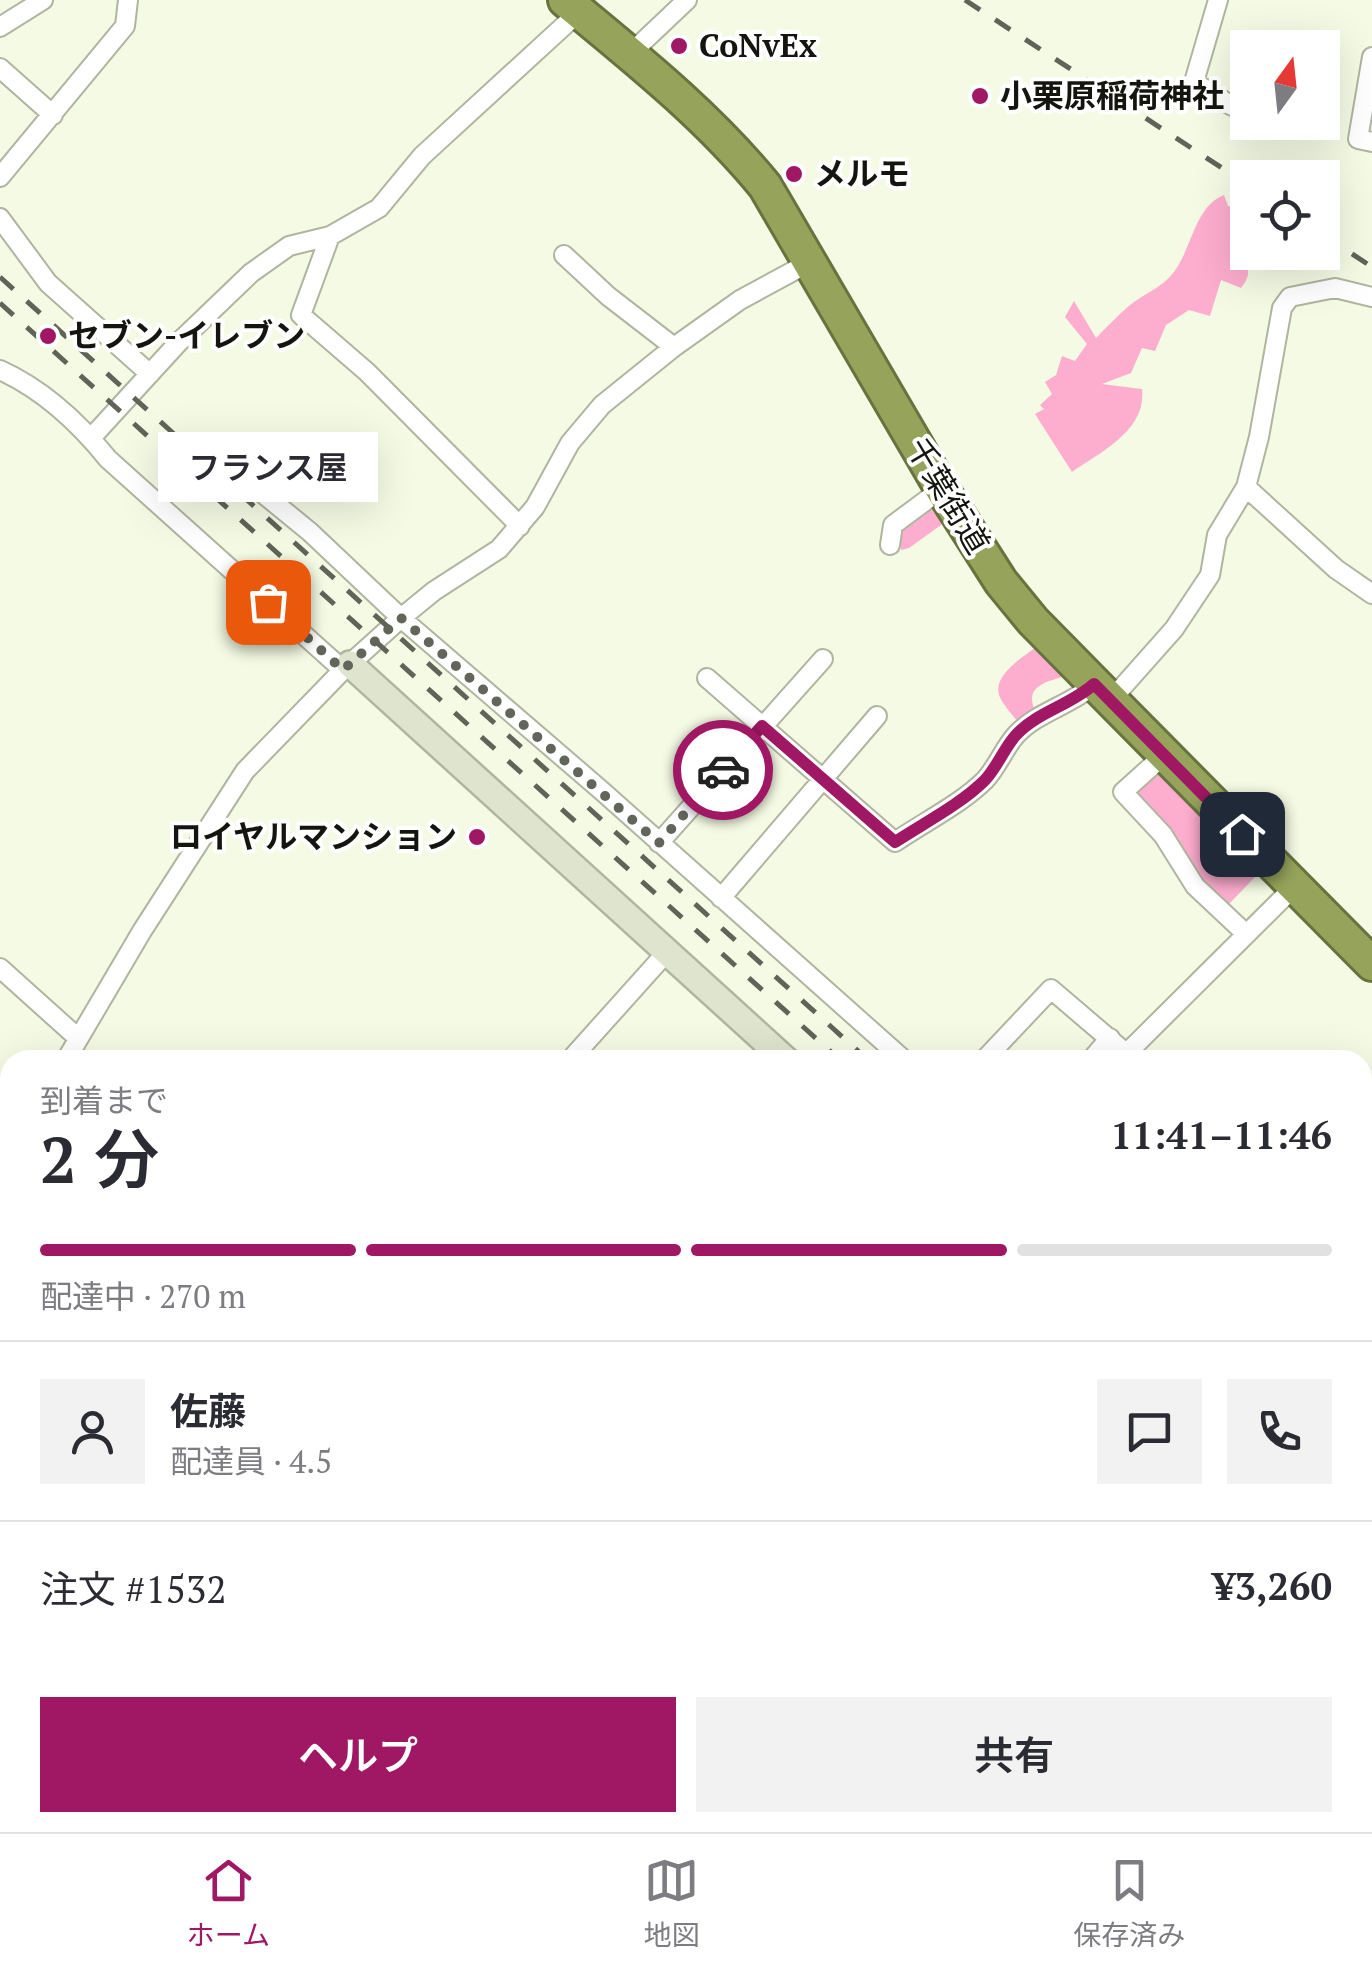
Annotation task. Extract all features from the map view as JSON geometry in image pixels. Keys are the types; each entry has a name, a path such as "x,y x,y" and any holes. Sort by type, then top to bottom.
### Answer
{"highway":[{"name":"千葉街道","path":"572,6 735,151 765,186 977,548 1033,621 1371,961"}],"street":[{"path":"0,27 43,0"},
{"path":"0,177 126,26 128,0"},
{"path":"630,54 687,0"},
{"path":"1218,0 1194,82 1230,105"},
{"path":"91,438 251,273 289,246 330,236 378,208 422,156 572,6"},
{"path":"1372,56 1358,139 1372,142"},
{"path":"0,68 53,115"},
{"path":"0,218 48,283 150,374"},
{"path":"330,236 300,316 367,372 520,526"},
{"path":"564,255 608,296 674,347"},
{"path":"71,1050 245,771 346,667 401,618 434,591 499,549 535,507 570,443 590,418 674,347 740,300 810,262"},
{"path":"706,678 895,842 982,783 1015,736 1037,718 1077,699 1103,692 1174,629 1210,574 1217,535 1246,487 1282,308 1290,298 1335,288 1372,297"},
{"path":"0,370 28,382 91,438 108,459 775,1050"},
{"path":"244,478 310,532 401,618 893,1050"},
{"path":"1246,487 1336,569 1372,594"},
{"path":"890,545 894,525 932,496"},
{"path":"659,843 823,659"},
{"path":"721,898 878,716"},
{"path":"1164,755 1123,792 1163,834 1195,886 1245,932"},
{"path":"1137,1050 1245,932 1294,886"},
{"path":"579,1050 666,953"},
{"path":"0,968 78,1038"},
{"path":"993,1050 1051,989 1124,1050"},
{"path":"1100,1050 1110,1038"}],"shaded area":[{"path":"1224,195 1230,206 1230,270 1248,270 1245,282 1241,288 1221,280 1210,316 1189,310 1166,325 1155,351 1142,348 1131,373 1102,384 1142,389 1142,404 1120,438 1072,472 1035,414 1044,409 1040,405 1052,394 1045,382 1056,375 1062,356 1075,361 1087,344 1065,317 1074,301 1096,338 1130,305 1169,278 1214,200"},
{"path":"932,506 942,520 941,525 901,550 901,529"},
{"path":"1035,648 1062,677 1037,688 1032,697 1035,711 1019,724 998,688 1010,667"},
{"path":"1157,771 1258,874 1227,906 1201,882 1136,796 1136,789"}],"railway":[{"path":"965,0 1230,173"},
{"path":"1340,246 1372,267"},
{"path":"0,277 857,1050"},
{"path":"0,303 829,1050"}],"way so far":[{"path":"268,602 343,670 401,618 659,843 723,770"}],"place":[{"name":"CoNvEx","path":"679,46"},
{"name":"小栗原稲荷神社","path":"980,96"},
{"name":"メルモ","path":"794,174"},
{"name":"セブン-イレブン","path":"48,336"},
{"name":"フランス屋","path":"268,602"},
{"name":"ロイヤルマンション","path":"477,837"}],"route":[{"path":"723,770 762,726 895,842 982,783 1015,736 1037,718 1077,699 1094,684 1242,834"}]}
